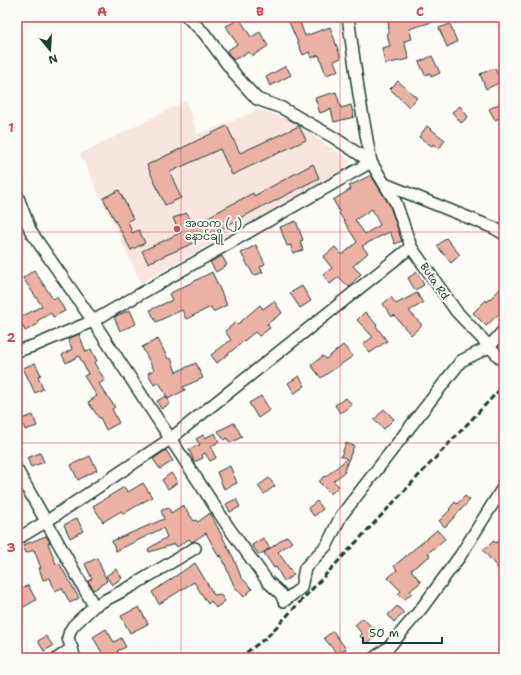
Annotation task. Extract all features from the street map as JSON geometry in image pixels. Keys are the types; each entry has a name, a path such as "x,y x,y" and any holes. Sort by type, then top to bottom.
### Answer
{"street":[{"path":"17,351 36,345 93,321 204,256 372,162 333,137 288,112 257,98 237,77 204,33 187,17"},
{"name":"Buta Rd","path":"348,17 359,95 372,162 396,203 411,247 456,311 504,362"},
{"path":"385,184 494,228 504,234"},
{"path":"17,194 30,232 93,321 229,528 268,582 281,594 284,600 302,588 305,568 327,545 341,516 461,361 489,347 504,330"},
{"path":"17,539 47,521 170,439 411,247"},
{"path":"17,470 94,606"},
{"path":"374,658 389,647 421,609 460,556 504,486"},
{"path":"58,658 73,653 68,638 70,631 73,626 94,606 132,586 195,548"}],"shaded area":[{"name":"အထက (၂) နောင်ချို","path":"186,101 198,134 233,121 257,109 288,119 351,161 335,175 141,283 80,154"}],"building":[{"path":"287,17 312,17 300,22 305,36 330,27 341,58 334,61 338,71 326,75 319,55 311,58 309,52 303,55"},
{"path":"388,17 441,17 442,19 409,29 412,39 404,41 409,59 385,64 382,48 390,46 387,34 389,33"},
{"path":"240,19 251,37 260,32 268,46 252,56 249,52 233,60 227,51 237,44 226,26"},
{"path":"450,24 457,42 447,47 439,28"},
{"path":"432,56 440,73 431,77 430,73 425,75 419,62"},
{"path":"286,66 291,75 270,86 266,77"},
{"path":"495,68 501,82 486,89 480,74"},
{"path":"398,81 417,98 409,107 390,89"},
{"path":"336,92 341,108 351,105 354,117 334,122 331,109 320,113 315,98"},
{"path":"501,103 504,110 504,116 495,120 489,109"},
{"path":"460,106 468,117 461,123 452,112"},
{"path":"227,126 240,153 299,126 306,140 232,175 220,149 170,172 181,198 165,205 147,165"},
{"path":"427,126 445,140 439,149 433,144 432,146 419,137"},
{"path":"313,164 319,178 196,242 148,263 142,251 180,233 173,218 187,213 193,225 253,193 254,196"},
{"path":"371,175 390,206 402,241 395,244 390,232 362,246 368,253 353,266 361,274 349,287 339,277 330,284 323,275 332,268 323,257 335,247 342,255 357,242 339,213 340,212 333,200 351,189 349,186","holes":["372,209 380,225 365,234 355,220"]},
{"path":"119,190 133,219 128,221 132,233 139,230 145,243 131,250 103,198"},
{"path":"296,221 303,240 300,241 303,250 293,253 291,245 287,246 280,227"},
{"path":"446,238 460,255 451,263 437,246"},
{"path":"256,245 265,264 260,267 263,272 254,276 241,253"},
{"path":"222,256 227,265 216,272 210,262"},
{"path":"34,270 53,299 57,297 65,311 53,317 51,313 37,321 38,324 25,331 19,318 42,306 23,278"},
{"path":"212,272 227,305 213,312 211,307 186,319 182,310 156,322 150,310 172,300 169,294"},
{"path":"417,272 424,285 415,290 408,278"},
{"path":"504,285 504,309 486,326 473,313 486,300 487,302"},
{"path":"302,286 311,301 300,308 290,293"},
{"path":"417,293 423,303 409,311 422,325 411,335 394,315 392,317 383,304 391,297 396,304"},
{"path":"274,301 282,313 267,324 270,328 259,336 255,332 217,363 211,355 231,340 225,331 236,322 238,324 260,305 263,309"},
{"path":"130,310 136,324 120,331 114,317"},
{"path":"365,312 377,325 376,326 387,341 370,353 363,344 373,337 357,320"},
{"path":"79,334 86,352 91,349 97,361 94,363 105,380 99,384 115,407 112,409 119,423 106,430 100,417 99,418 88,402 97,396 84,376 88,374 79,356 66,363 62,355 72,349 68,339"},
{"path":"158,339 168,359 171,358 176,372 196,363 203,378 183,387 185,390 168,399 159,382 154,385 148,373 154,370 142,347"},
{"path":"343,345 353,356 321,378 311,365 323,356 326,359"},
{"path":"35,363 41,375 38,376 43,389 35,393 23,368"},
{"path":"299,376 305,386 293,394 293,391 288,383"},
{"path":"166,396 170,404 161,409 157,401"},
{"path":"261,396 270,410 258,418 249,403"},
{"path":"346,398 352,405 340,413 335,405"},
{"path":"384,409 394,419 384,429 374,420"},
{"path":"33,415 37,426 25,430 21,419"},
{"path":"234,423 242,437 230,443 227,438 224,440 218,431"},
{"path":"215,433 219,442 211,446 216,458 210,461 205,453 202,455 203,458 194,462 189,449 200,445 196,439 203,435 205,438"},
{"path":"346,443 354,446 344,471 345,472 333,481 339,486 331,494 319,482 324,476 325,477 347,459 341,456"},
{"path":"166,450 173,461 160,469 153,459"},
{"path":"40,453 44,462 31,467 27,458"},
{"path":"90,456 97,470 78,480 71,465"},
{"path":"230,466 237,483 224,489 217,472"},
{"path":"171,473 178,482 168,489 162,480"},
{"path":"269,478 275,486 264,494 258,486"},
{"path":"143,483 152,497 123,514 121,511 103,522 93,506 124,487 128,492"},
{"path":"465,496 470,500 445,527 439,521 450,510 449,509 455,502 457,504"},
{"path":"236,499 240,507 230,512 226,504"},
{"path":"317,501 323,509 314,516 308,508"},
{"path":"183,505 194,521 196,520 198,522 210,513 234,559 241,577 252,589 244,597 234,586 221,555 219,557 206,533 192,542 189,539 177,547 175,544 149,552 148,549 167,537 163,528 116,551 112,541 164,519 161,510 169,508 171,513"},
{"path":"77,518 83,531 70,538 64,525"},
{"path":"437,530 445,539 428,553 430,556 411,570 421,582 410,591 412,593 404,600 398,594 401,591 388,578 397,570 394,566"},
{"path":"46,536 50,542 48,543 56,564 59,563 79,598 70,603 62,588 55,591 50,578 43,580 39,568 41,568 34,550 26,553 23,545"},
{"path":"287,536 292,542 278,552 294,575 284,581 276,567 274,568 264,553"},
{"path":"504,537 504,576 483,550 494,541 496,543"},
{"path":"263,538 270,548 259,555 252,545"},
{"path":"97,558 107,581 94,590 88,581 92,579 85,564"},
{"path":"195,563 214,595 220,594 225,601 216,608 211,601 208,604 194,582 159,604 152,592"},
{"path":"116,569 122,578 112,585 106,576"},
{"path":"28,585 36,600 22,608 17,600 17,591"},
{"path":"397,606 404,613 394,622 388,615"},
{"path":"139,607 148,624 130,633 121,616"},
{"path":"363,618 379,633 367,644 360,636 362,634 355,625"},
{"path":"106,629 114,642 121,638 126,647 117,651 120,655 114,658 105,658 93,637"},
{"path":"333,631 346,649 338,655 324,638"},
{"path":"46,636 53,646 44,651 38,641"}],"railway":[{"path":"239,658 267,637 504,385"}],"place":[{"name":"အထက (၂) နောင်ချို","path":"177,229"}]}
